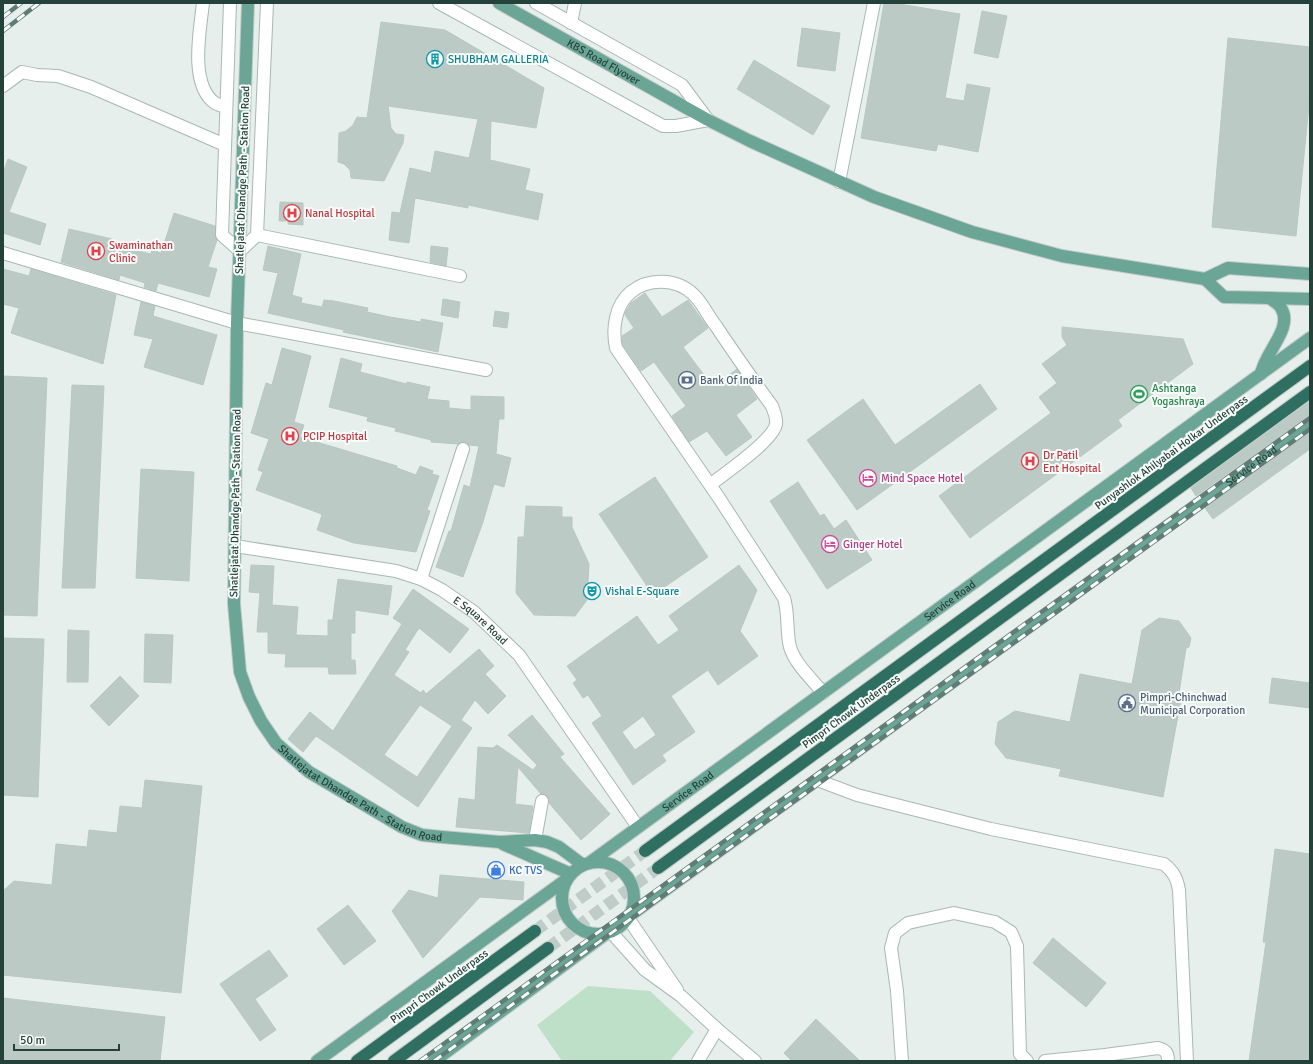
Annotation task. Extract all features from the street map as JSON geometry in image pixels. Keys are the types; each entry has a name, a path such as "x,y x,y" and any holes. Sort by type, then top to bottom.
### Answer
{"highway":[{"name":"Punyashlok Ahilyabai Holkar Underpass","path":"1047,558 1310,366"},
{"name":"Pimpri Chowk Underpass","path":"658,868 1310,392"},
{"name":"Pimpri Chowk Underpass","path":"645,851 1047,558"},
{"name":"Pimpri Chowk Underpass","path":"357,1061 535,931"},
{"path":"394,1061 548,948"}],"main road":[{"name":"Shatlejatat Dhandge Path - Station Road","path":"248,3 237,322 234,604 240,672 249,697 261,721 276,743 309,772 402,827 422,835 500,842 535,840 547,842 559,847 586,864"},
{"name":"KBS Road Flyover","path":"499,3 708,120 839,182 914,212 1025,248 1062,256 1205,279"},
{"path":"1310,274 1228,268 1205,279 1224,296 1310,299"},
{"path":"1261,374 1264,360 1280,335 1285,317 1281,308 1270,298"},
{"name":"Service Road","path":"586,864 638,828 1310,338"},
{"name":"Service Road","path":"629,917 1310,423"},
{"name":"Shatlejatat Dhandge Path - Station Road","path":"500,842 570,877"},
{"path":"318,1061 586,864 596,862 610,864 622,871 627,876 634,896 632,910 629,917 620,927 609,932 600,934 586,932 570,920 562,900 564,886 570,877"},
{"path":"434,1061 609,932"}],"street":[{"path":"203,3 198,44 200,77 206,95 216,104 226,107"},
{"path":"230,3 222,235 240,251 258,235 267,3"},
{"path":"439,3 663,126 676,126 708,120 682,85 536,3"},
{"path":"571,23 575,3"},
{"path":"839,182 874,3"},
{"path":"3,86 22,72 37,75 58,76 91,87 225,146"},
{"path":"258,235 460,276"},
{"path":"3,253 237,322 486,370"},
{"path":"710,485 768,438 776,424 775,414 772,406 693,294 672,282 659,281 644,283 624,299 618,310 614,334 616,348 710,485 784,598 788,614 790,647 799,664 823,693"},
{"path":"421,580 463,449"},
{"name":"E Square Road","path":"235,546 396,571 421,580 442,590 474,612 519,655 638,828"},
{"path":"817,780 857,795 952,819 1164,864 1168,867 1177,879 1179,890 1187,1061"},
{"path":"535,840 542,801"},
{"path":"902,1061 897,991 891,948 895,933 908,923 954,913 995,922 1011,932 1017,946 1020,1054 1027,1061"},
{"path":"629,917 681,996"},
{"path":"609,932 644,970 681,996 755,1061"},
{"path":"698,1061 717,1029"},
{"path":"1045,1061 1105,1056 1158,1048 1164,1049 1168,1054 1168,1061"}],"green space":[{"path":"588,986 650,991 694,1032 670,1061 562,1061 537,1025"}],"building":[{"path":"884,3 893,3 960,14 945,98 964,101 967,84 990,88 978,152 938,144 936,151 861,138"},
{"path":"982,11 1007,16 998,58 974,53"},
{"path":"381,22 445,30 544,88 536,128 491,121 490,160 530,169 525,190 543,194 538,220 468,205 468,208 415,198 409,243 389,240 392,212 400,213 410,168 431,173 435,151 469,158 478,119 388,106 391,128 396,134 404,135 403,143 384,181 351,178 350,170 344,164 338,162 339,133 346,131 353,125 357,117 367,118"},
{"path":"802,28 840,33 835,71 797,66"},
{"path":"1228,38 1310,47 1310,95 1296,236 1212,227"},
{"path":"754,60 830,106 813,135 737,89"},
{"path":"8,159 27,167 9,212 46,224 40,245 3,233 3,173"},
{"path":"280,202 303,203 303,225 288,224 288,221 279,221"},
{"path":"174,213 215,226 217,240 208,267 217,269 209,297 158,283 156,291 144,287 145,283 120,275 119,280 61,262 69,229 112,239 112,241 123,244 122,247 151,254 152,250 161,253"},
{"path":"268,246 301,254 292,295 302,298 301,303 322,307 324,300 334,301 368,308 367,312 390,317 421,322 421,319 443,323 438,352 343,332 344,330 268,313 278,273 263,270"},
{"path":"431,246 448,248 446,266 430,262"},
{"path":"3,269 29,276 31,269 116,295 103,364 11,333 19,308 3,304"},
{"name":"Bank Of India","path":"645,293 662,317 688,300 708,328 683,347 713,387 737,369 757,399 736,415 752,437 726,456 707,431 689,442 672,416 686,406 654,362 641,371 623,345 622,336 634,328 625,313 631,303"},
{"path":"443,299 460,302 458,318 441,315"},
{"path":"141,302 155,306 153,316 217,335 203,385 144,367 153,339 134,335"},
{"path":"495,311 509,313 507,328 493,326"},
{"name":"Dr Patil Ent Hospital","path":"1062,327 1183,339 1193,364 1118,420 1122,426 970,538 939,496 1051,413 1039,397 1057,383 1042,364 1067,345 1062,337"},
{"path":"282,348 311,356 294,422 304,425 300,437 397,466 397,468 416,475 420,466 433,471 432,474 439,476 427,510 430,511 416,552 354,543 317,530 322,515 319,513 256,490 263,472 258,470 269,439 251,433 266,383 272,385"},
{"path":"341,358 362,364 360,372 407,384 407,382 430,387 427,399 449,401 449,408 471,410 471,396 504,397 504,419 499,419 496,454 511,458 504,487 494,484 483,522 463,577 436,567 449,531 451,531 464,485 470,487 479,446 469,445 465,442 458,444 431,442 431,440 395,431 396,428 367,421 368,417 329,407"},
{"path":"3,376 47,378 37,616 3,615"},
{"name":"Mind Space Hotel","path":"980,384 997,409 857,510 807,440 863,399 895,445"},
{"path":"72,385 104,386 95,588 62,588"},
{"path":"1310,401 1310,416 1306,417 1196,496 1191,488"},
{"path":"1310,432 1310,449 1213,519 1205,508"},
{"path":"141,469 194,472 189,581 136,578"},
{"path":"655,477 708,557 653,595 599,514"},
{"name":"Ginger Hotel","path":"798,482 820,516 824,514 834,529 846,520 872,560 827,589 770,501"},
{"path":"526,506 562,507 562,517 572,517 572,527 589,564 587,600 575,616 534,615 516,593 518,537 524,537"},
{"path":"251,565 274,566 272,605 298,607 296,635 328,636 328,620 333,620 338,579 392,586 388,615 355,610 355,633 351,633 351,660 355,660 356,674 329,674 328,667 285,667 286,654 268,653 268,632 257,632 260,593 249,592"},
{"path":"739,565 757,590 740,631 758,656 718,685 708,670 671,696 695,732 662,755 666,761 633,785 592,723 602,716 588,695 583,698 573,683 577,680 567,666 637,616 658,645 679,630 669,616","holes":["643,716 656,735 635,750 622,732"]},
{"path":"413,589 469,629 450,653 419,628 405,650 409,652 394,675 421,693 423,690 426,694 479,649 494,666 485,674 506,696 488,714 475,700 461,720 472,728 418,807 316,736 303,752 288,739 310,712 333,731 402,624 393,618","holes":["420,705 452,726 417,777 384,755"]},
{"name":"Pimpri-Chinchwad Municipal Corporation","path":"1159,618 1179,621 1191,638 1189,647 1186,648 1179,693 1182,694 1163,797 1059,776 1061,769 1006,758 995,744 998,722 1015,711 1070,722 1080,674 1132,684 1142,630"},
{"path":"68,630 89,631 88,682 67,682"},
{"path":"145,634 173,635 171,683 144,682"},
{"path":"3,638 44,639 38,797 3,795"},
{"path":"120,676 139,696 109,726 90,706"},
{"path":"1272,678 1310,683 1310,708 1269,703"},
{"path":"532,715 564,754 560,757 610,814 581,840 549,803 547,796 541,794 518,767 515,804 533,806 529,833 456,827 459,798 475,800 478,747 493,748 497,745 533,770 537,765 508,735"},
{"path":"145,780 202,786 181,993 3,975 3,891 14,881 52,885 56,844 87,847 89,830 117,833 120,806 142,808"},
{"path":"1275,849 1310,854 1310,1061 1249,1061 1266,942 1263,942"},
{"path":"440,875 524,882 523,900 480,897 423,958 392,911 409,890 438,898"},
{"path":"348,905 376,941 344,965 317,929"},
{"path":"1053,938 1106,983 1086,1007 1033,963"},
{"path":"269,950 288,976 255,999 276,1030 260,1041 220,984"},
{"path":"3,998 165,1017 160,1061 3,1061"},
{"path":"816,1019 860,1061 792,1061 784,1053"}],"tunnel":[{"path":"535,931 645,851"},
{"path":"548,948 658,868"}],"railway":[{"path":"3,17 21,3"},
{"path":"3,31 39,3"},
{"path":"420,1061 1310,418"},
{"path":"434,1061 1310,429"}],"place":[{"name":"SHUBHAM GALLERIA","path":"435,59"},
{"name":"Nanal Hospital","path":"292,213"},
{"name":"Swaminathan Clinic","path":"96,251"},
{"name":"Bank Of India","path":"687,380"},
{"name":"Ashtanga Yogashraya","path":"1139,394"},
{"name":"PCIP Hospital","path":"290,436"},
{"name":"Dr Patil Ent Hospital","path":"1030,461"},
{"name":"Mind Space Hotel","path":"868,478"},
{"name":"Ginger Hotel","path":"830,544"},
{"name":"Vishal E-Square","path":"592,591"},
{"name":"Pimpri-Chinchwad Municipal Corporation","path":"1127,703"},
{"name":"KC TVS","path":"496,870"}]}
